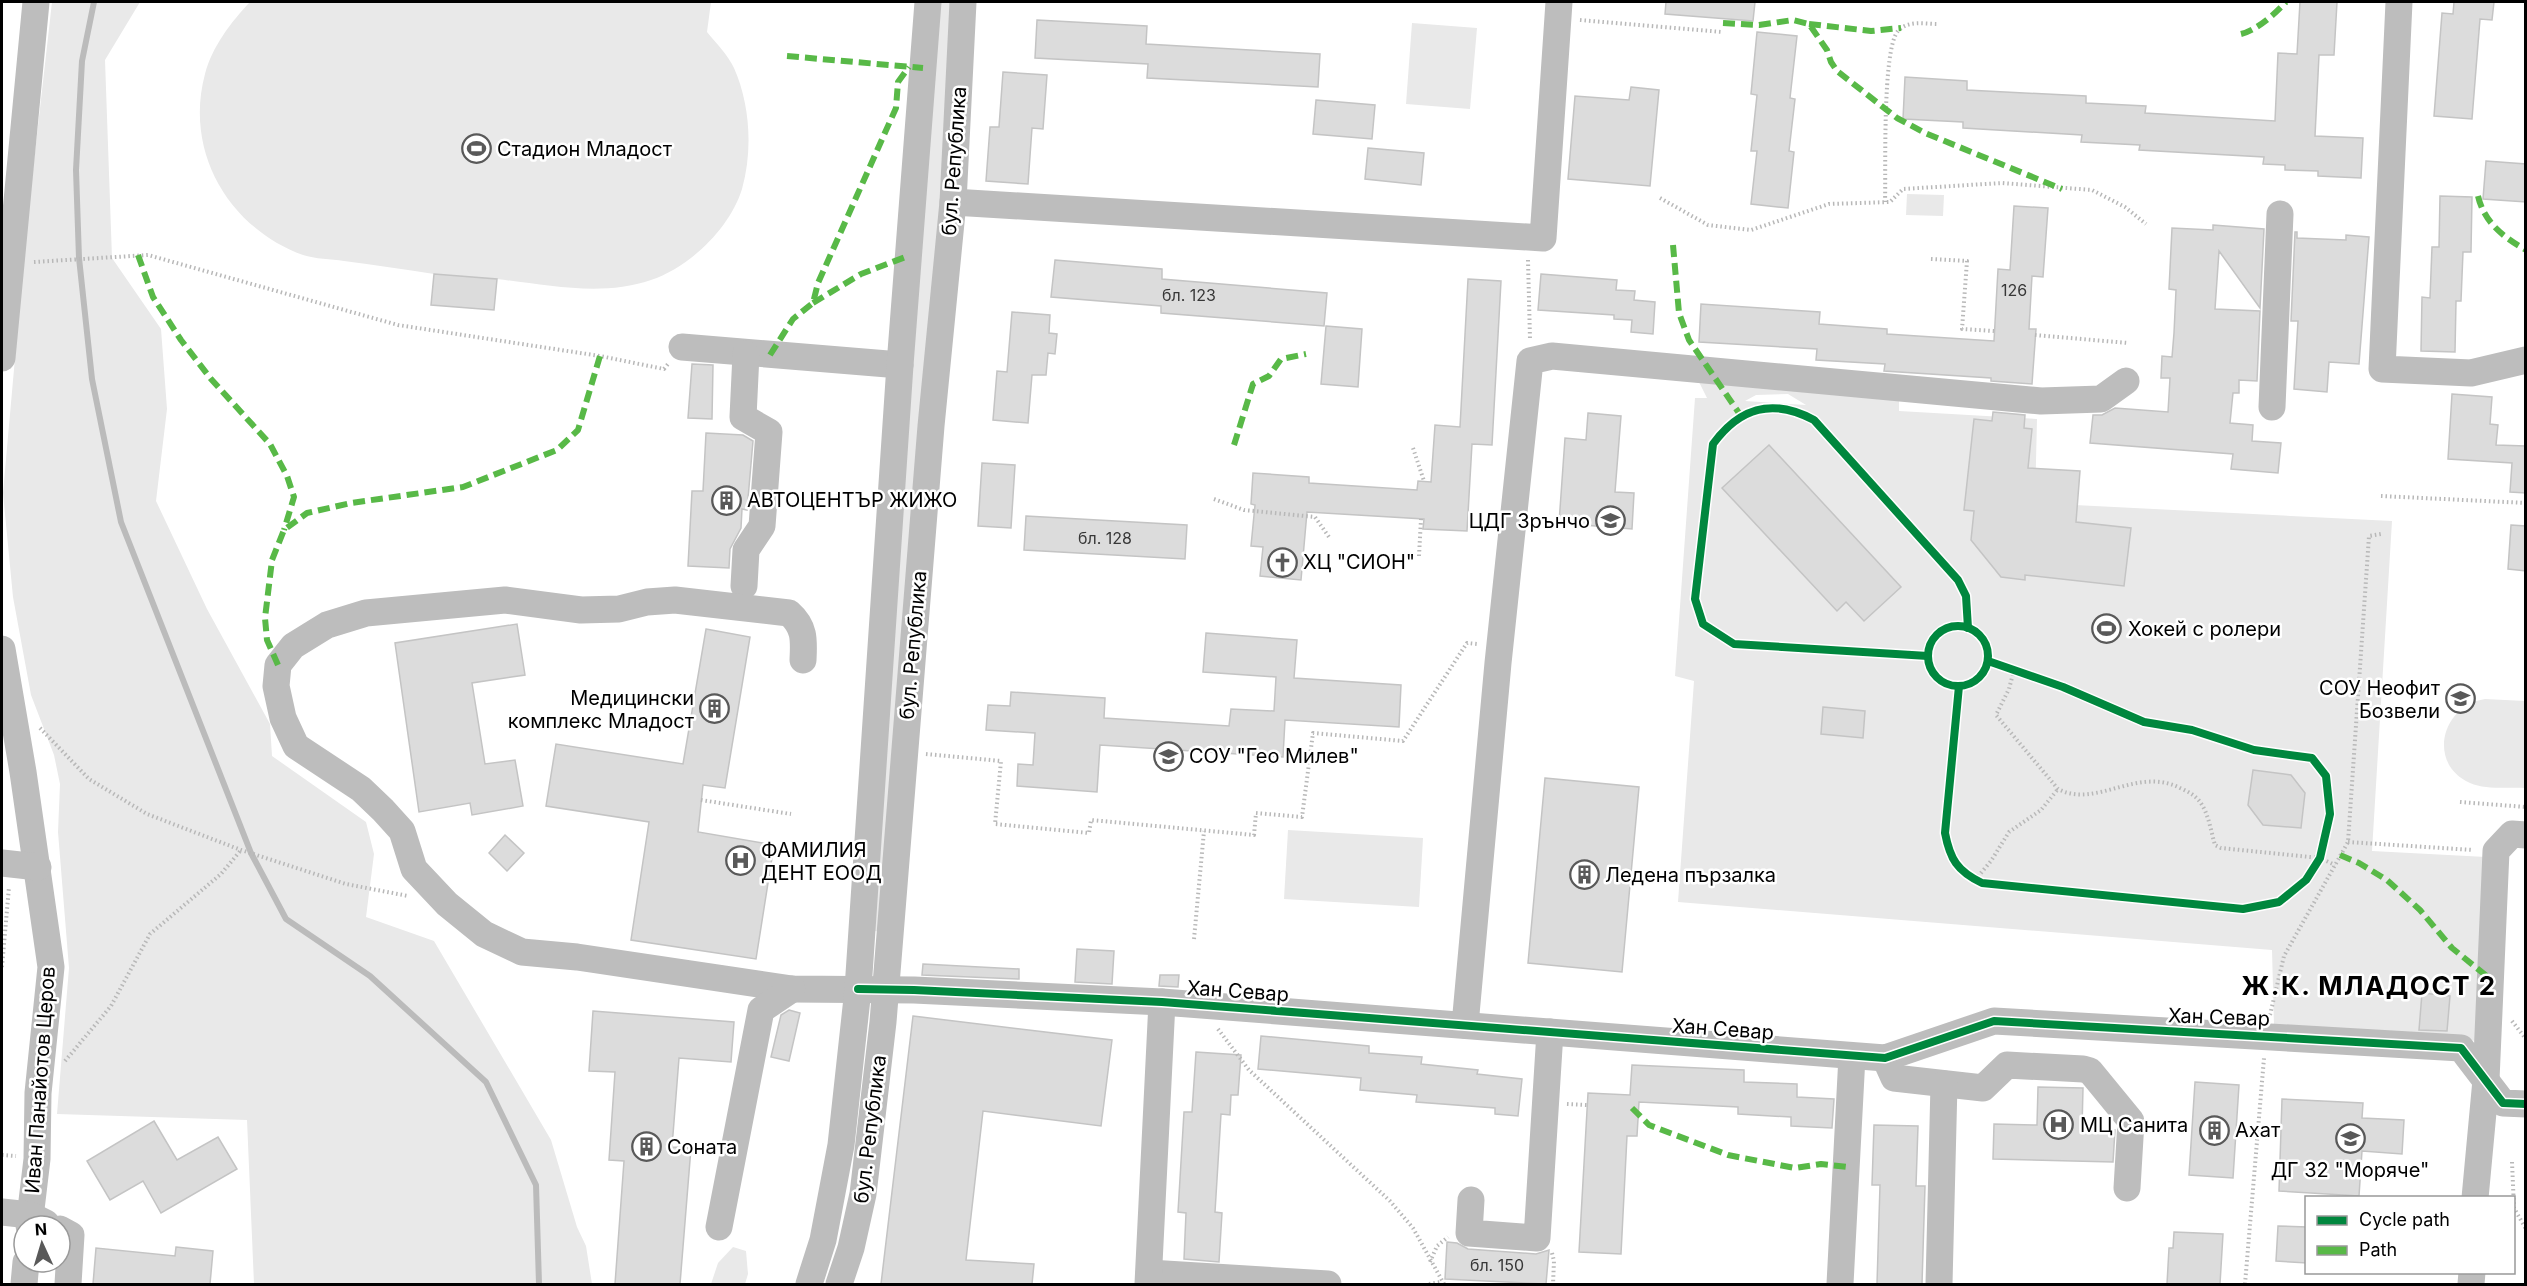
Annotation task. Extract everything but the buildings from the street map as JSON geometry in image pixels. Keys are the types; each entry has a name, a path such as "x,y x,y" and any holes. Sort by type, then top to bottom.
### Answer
{"street":[{"path":"2,358 36,2"},
{"name":"бул. Република","path":"809,1284 823,1240 838,1168 858,989 900,365 928,2"},
{"name":"бул. Република","path":"839,1284 851,1248 871,1142 931,426 953,202 963,2"},
{"path":"2399,2 2382,369 2471,373 2526,360"},
{"path":"953,202 1543,238 1559,10"},
{"path":"2272,407 2280,214"},
{"path":"696,344 746,354 900,365"},
{"path":"744,586 746,550 762,526 769,432 742,417 746,354"},
{"path":"1465,1025 1500,646 1530,361 1552,356 2041,401 2101,399 2126,381"},
{"name":"Хан Севар","path":"803,660 804,638 800,623 789,613 675,600 647,602 619,609 581,610 506,600 366,613 327,625 293,646 278,665 276,686 283,718 296,746 360,789 383,810 402,831 414,869 447,904 484,934 522,952 577,957 792,989 914,990 1162,1002 1885,1058 1994,1021 2461,1048 2503,1103 2526,1104"},
{"name":"Иван Панайотов Церов","path":"2,649 38,867 51,967 38,1093 38,1214"},
{"path":"2475,1196 2486,1080 2496,851 2511,834 2526,835"},
{"path":"6,864 38,867"},
{"path":"719,1227 762,1010 792,989"},
{"path":"1162,1002 1149,1279 1328,1284"},
{"path":"1471,1200 1469,1233 1537,1238 1550,1032"},
{"path":"1840,1284 1852,1056"},
{"path":"1885,1058 1894,1078 1983,1088 2007,1065 2090,1071 2131,1121 2127,1188"},
{"path":"1939,1284 1944,1084"}],"path":[{"path":"1559,10 1722,32"},
{"path":"1885,202 1889,61 1893,38 1896,32 1908,24 1938,24"},
{"path":"1660,198 1708,225 1751,230 1829,204 1890,202 1903,189 2002,183 2092,190 2125,207 2146,224"},
{"path":"1528,237 1530,361"},
{"path":"11,264 148,255 398,325 600,356 664,369 696,344"},
{"path":"1931,259 1967,261 1962,329 1994,332"},
{"path":"2035,335 2128,343"},
{"path":"1413,448 1424,481"},
{"path":"2381,496 2526,503"},
{"path":"1214,499 1244,510 1315,517 1329,537"},
{"path":"1419,556 1421,519"},
{"path":"2245,1284 2266,1036 2284,956 2348,842 2369,536 2381,534"},
{"path":"904,752 1001,761 995,824 1089,832 1091,820 1254,835 1256,813 1302,817 1313,733 1403,741 1467,644 1500,646"},
{"path":"2024,673 2009,668 2009,689 1996,716 2058,789 2070,795 2085,795 2133,782 2153,780 2173,784 2196,795 2204,807 2215,845 2221,848 2335,865"},
{"path":"10,696 89,780 147,814 241,850 346,885 447,904"},
{"path":"1965,875 1978,882 2009,832 2041,810 2058,789"},
{"path":"701,800 790,814"},
{"path":"2460,802 2526,807"},
{"path":"1194,939 1204,831"},
{"path":"2348,842 2496,851"},
{"path":"2317,862 2322,847"},
{"path":"38,1093 111,1006 150,934 221,874 241,850"},
{"path":"2,967 6,864"},
{"path":"1199,1005 1249,1070 1390,1201 1413,1228 1442,1283 1429,1284"},
{"path":"2512,1162 2513,1196"},
{"path":"2515,1210 2526,1228"}],"shaded area":[{"path":"52,2 140,2 105,60 112,258 161,329 167,409 156,501 207,609 270,724 272,756 366,822 374,854 366,917 434,941 551,1140 577,1227 586,1246 592,1284 254,1284 247,1120 57,1114 69,968 58,832 60,784 54,755 31,695 13,597 3,493 27,223"},
{"name":"Стадион Младост","path":"250,2 711,2 707,32 734,68 744,97 749,143 742,189 728,218 707,244 680,266 651,280 613,288 594,289 497,279 494,310 431,305 434,274 303,255 277,243 254,226 234,206 218,184 207,158 201,131 200,103 205,74 212,54 223,35"},
{"path":"928,2 963,2 889,934 862,928"},
{"path":"1412,23 1477,28 1470,109 1406,104"},
{"path":"1907,194 1944,195 1943,216 1906,215"},
{"path":"1696,376 1899,387 1899,411 2037,419 2035,503 2392,521 2372,851 2486,857 2479,1041 2274,1026 2272,950 1678,902 1694,681 1675,676 1695,398 1707,398","holes":["1788,394 1806,405 1745,401 1756,395"]},
{"path":"2485,699 2525,701 2525,788 2476,785 2456,774 2448,763 2444,750 2445,736 2450,724 2458,712 2470,704"},
{"path":"1288,830 1423,838 1419,907 1284,899"},
{"path":"733,1247 746,1251 748,1274 745,1284 711,1284 718,1263"}],"waterway":[{"path":"94,2 82,61 76,170 79,258 92,379 121,522 251,853 286,919 370,976 486,1082 536,1185 539,1284"}],"marked path":[{"path":"2241,34 2259,25 2286,2"},
{"path":"1723,23 1759,25 1793,20 1809,24 1827,50 1837,71 1897,118 1925,133 2062,189"},
{"path":"1809,24 1871,31 1901,28"},
{"path":"787,56 923,68"},
{"path":"770,355 793,319 813,303 818,283 896,108 898,82 909,67"},
{"path":"2478,196 2485,214 2496,228 2526,250"},
{"path":"1673,245 1679,313 1689,340 1741,416"},
{"path":"138,255 153,297 181,340 211,379 270,444 287,476 294,497 284,530"},
{"path":"813,303 861,274 908,256"},
{"path":"1234,445 1253,384 1269,376 1281,359 1306,354"},
{"path":"278,665 267,640 265,618 272,560 284,530 307,513 351,503 463,487 557,450 578,430 600,356"},
{"path":"2340,855 2359,863 2387,880 2420,910 2452,948 2489,978"},
{"path":"1632,1108 1649,1125 1728,1155 1795,1168 1821,1164 1847,1167"}],"cycle path":[{"path":"1928,656 1734,644 1703,624 1695,599 1713,444 1723,431 1746,414 1771,408 1785,409 1814,420 1958,580 1966,596 1968,628"},
{"path":"1958,626 1975,631 1983,639 1988,656 1983,673 1975,681 1958,686 1941,681 1933,673 1928,656 1933,639 1941,631 1958,626"},
{"path":"1959,686 1945,833 1952,857 1961,869 1973,878 1982,883 2243,909 2279,902 2306,880 2320,858 2330,814 2326,776 2312,758 2254,750 2192,730 2144,722 2063,687 1988,661"},
{"path":"858,989 1162,1002 1885,1058 1994,1021 2461,1048 2503,1103 2526,1104"}],"place":[{"name":"Стадион Младост","path":"476,149"},
{"name":"АВТОЦЕНТЪР ЖИЖО","path":"726,500"},
{"name":"ЦДГ Зрънчо","path":"1611,521"},
{"name":"ХЦ \"СИОН\"","path":"1282,562"},
{"name":"Хокей с ролери","path":"2107,629"},
{"name":"СОУ Неофит Бозвели","path":"2461,699"},
{"name":"Медицински комплекс Младост","path":"715,709"},
{"name":"СОУ \"Гео Милев\"","path":"1168,756"},
{"name":"ФАМИЛИЯ ДЕНТ ЕООД","path":"740,861"},
{"name":"Ледена пързалка","path":"1584,875"},
{"name":"МЦ Санита","path":"2059,1125"},
{"name":"Ахат","path":"2214,1130"},
{"name":"ДГ 32 \"Моряче\"","path":"2350,1139"},
{"name":"Соната","path":"646,1147"}],"district":[{"name":"Ж.К. МЛАДОСТ 2","path":"2369,986"}]}
